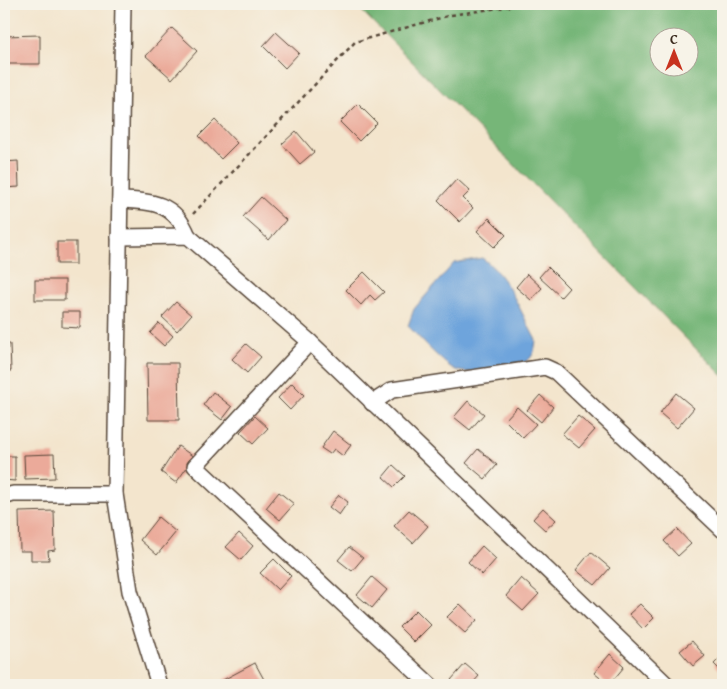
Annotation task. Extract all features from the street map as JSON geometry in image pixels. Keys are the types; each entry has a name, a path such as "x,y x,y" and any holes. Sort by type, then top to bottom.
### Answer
{"street":[{"path":"123,4 115,494 130,591 159,685"},
{"path":"120,200 159,203 186,230 310,342 667,685"},
{"path":"119,237 186,230"},
{"path":"310,342 196,466 430,685"},
{"path":"372,403 392,390 545,367 556,372 723,530"},
{"path":"4,497 13,494 115,494"}],"path":[{"path":"186,230 355,42 450,15 526,4"}],"green space":[{"path":"355,4 723,4 723,376"}],"water":[{"path":"482,258 507,285 536,340 534,352 527,361 513,367 492,371 462,372 445,363 408,326 414,309 454,263"}],"building":[{"path":"172,28 197,51 172,79 146,56"},
{"path":"276,32 299,53 285,68 263,46"},
{"path":"40,35 40,64 5,64 4,36"},
{"path":"358,104 377,123 359,141 340,122"},
{"path":"215,120 237,143 221,159 199,136"},
{"path":"296,131 314,152 300,164 282,144"},
{"path":"18,161 19,187 4,188 4,162"},
{"path":"457,179 470,191 463,198 473,208 460,222 438,200"},
{"path":"261,197 286,220 269,240 243,217"},
{"path":"489,218 506,235 494,247 477,231"},
{"path":"4,224 6,224 7,245 4,245"},
{"path":"57,242 76,242 76,264 57,264"},
{"path":"548,267 569,288 561,297 539,277"},
{"path":"364,272 384,292 375,300 370,295 361,305 346,290"},
{"path":"527,274 542,288 531,300 516,287"},
{"path":"35,280 65,280 65,300 35,300"},
{"path":"176,302 191,315 177,331 162,317"},
{"path":"62,312 80,312 80,328 62,327"},
{"path":"159,323 173,336 164,346 150,333"},
{"path":"4,344 10,344 11,371 4,371"},
{"path":"246,344 261,357 247,373 232,359"},
{"path":"147,363 178,363 179,420 148,420"},
{"path":"292,383 304,395 290,410 278,398"},
{"path":"213,392 232,407 222,420 203,405"},
{"path":"676,393 694,408 677,428 660,413"},
{"path":"540,395 553,407 541,422 527,410"},
{"path":"468,401 484,414 470,430 454,417"},
{"path":"517,407 536,424 523,438 505,420"},
{"path":"255,416 268,428 253,444 240,432"},
{"path":"578,416 595,430 579,448 562,434"},
{"path":"333,431 351,445 343,456 334,449 330,454 321,448"},
{"path":"178,446 194,457 176,483 161,472"},
{"path":"478,449 497,465 485,479 466,463"},
{"path":"54,454 55,478 25,479 24,455"},
{"path":"4,456 15,456 15,481 4,480"},
{"path":"393,465 405,476 394,487 383,477"},
{"path":"279,492 294,504 280,520 266,508"},
{"path":"339,495 348,502 339,515 329,507"},
{"path":"543,508 556,520 545,530 533,519"},
{"path":"409,510 428,526 413,543 394,526"},
{"path":"54,511 55,550 48,551 49,560 31,560 31,551 20,551 19,512"},
{"path":"158,517 176,532 157,555 140,540"},
{"path":"677,529 691,544 678,556 664,541"},
{"path":"239,533 253,546 241,560 226,547"},
{"path":"482,546 496,559 482,575 468,562"},
{"path":"349,547 363,558 352,571 338,560"},
{"path":"591,552 610,568 595,585 576,570"},
{"path":"274,559 291,576 278,590 260,573"},
{"path":"372,577 387,590 372,608 357,595"},
{"path":"521,578 539,594 523,611 506,596"},
{"path":"460,604 477,620 465,633 447,617"},
{"path":"640,604 654,618 643,629 629,614"},
{"path":"416,610 431,625 414,642 399,627"},
{"path":"692,641 705,656 693,666 680,651"},
{"path":"610,654 624,667 609,685 594,673"},
{"path":"723,655 723,673 714,664"},
{"path":"255,663 267,685 226,685 223,680"},
{"path":"465,664 479,676 471,685 456,685 451,680"}]}
